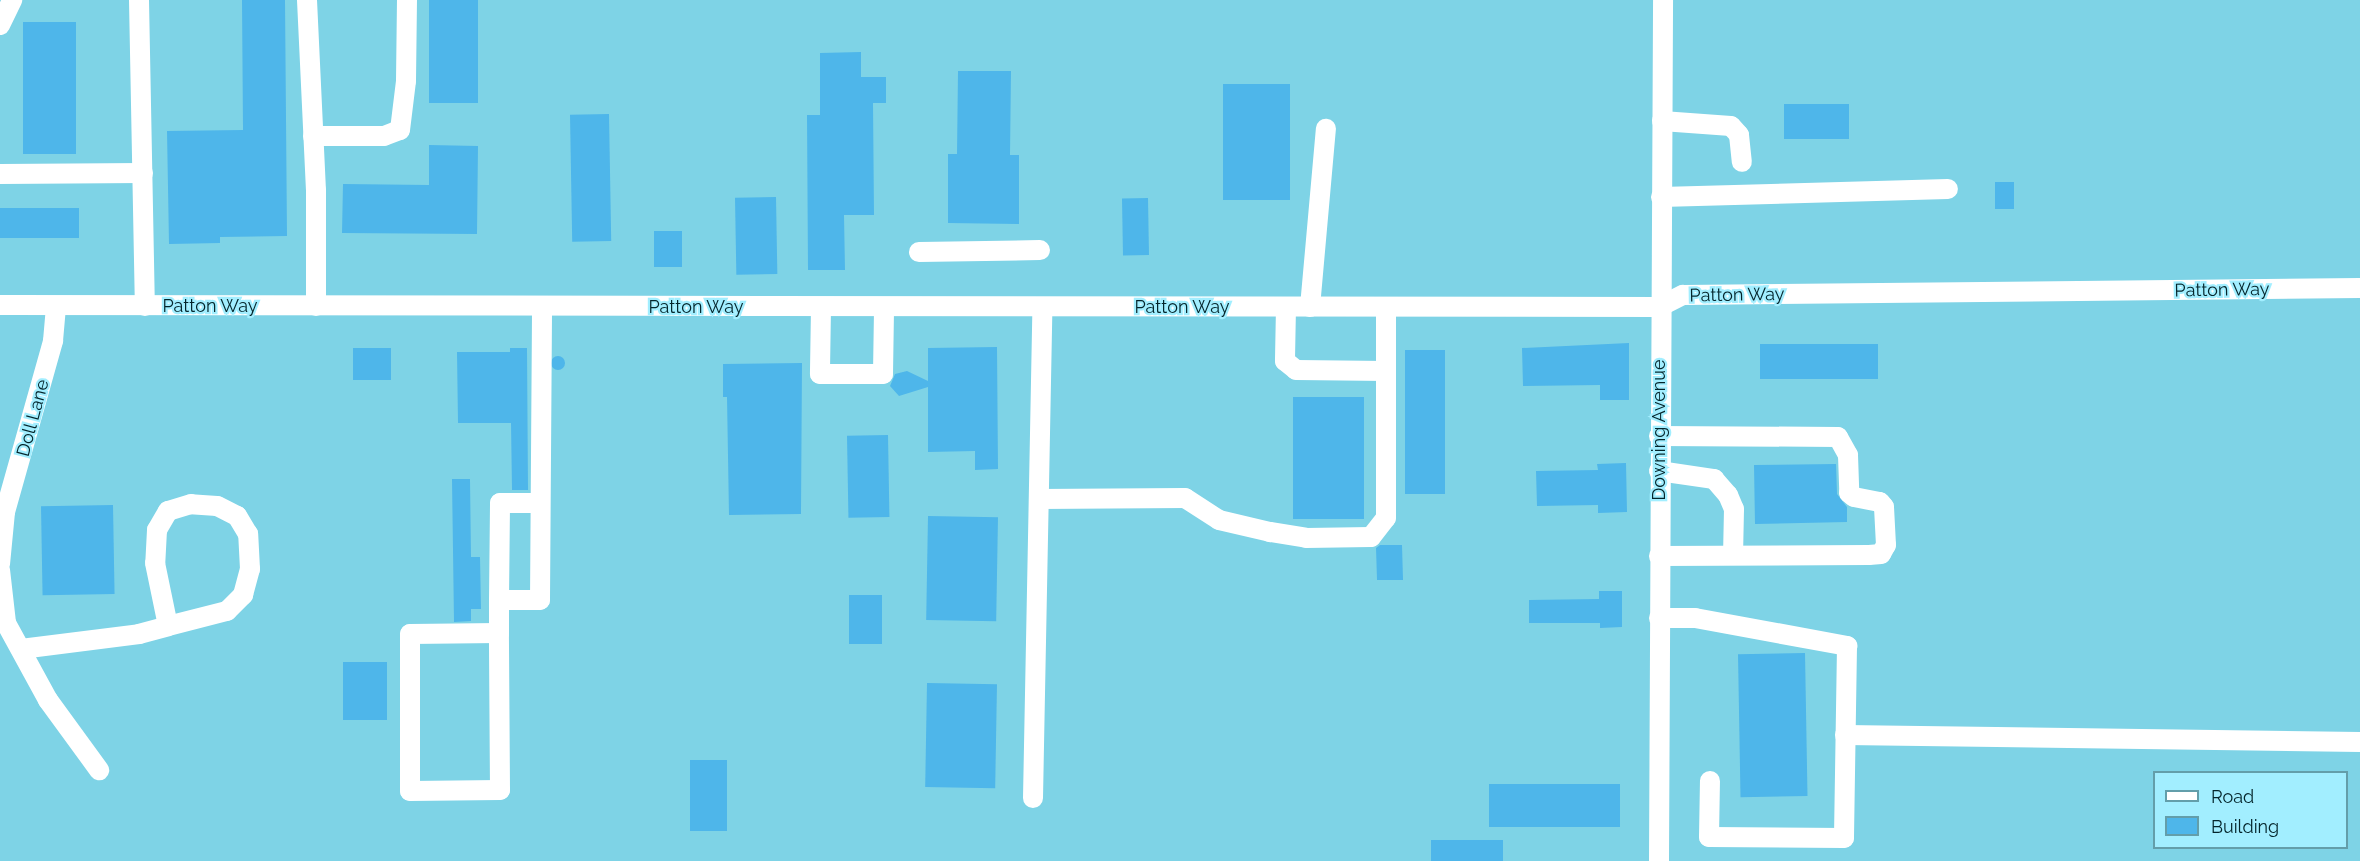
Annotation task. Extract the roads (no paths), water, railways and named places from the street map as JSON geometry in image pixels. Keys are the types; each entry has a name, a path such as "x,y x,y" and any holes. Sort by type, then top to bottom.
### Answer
{"street":[{"path":"0,25 12,0"},
{"path":"140,0 145,306"},
{"path":"307,0 313,136 316,306"},
{"path":"313,136 384,136 400,130 406,81 407,0"},
{"name":"Downing Avenue","path":"1659,861 1659,307 1663,0"},
{"path":"1662,122 1731,126 1739,135 1742,162"},
{"path":"1310,307 1326,129"},
{"path":"0,174 143,173"},
{"path":"1661,197 1948,189"},
{"path":"919,252 1040,250"},
{"name":"Patton Way","path":"0,305 1659,307 1683,295 2360,288"},
{"name":"Doll Lane","path":"0,564 5,512 53,341 56,306"},
{"path":"499,600 540,600 542,307"},
{"path":"821,307 820,374 883,374 884,307"},
{"path":"1033,798 1042,307"},
{"path":"1286,307 1285,361 1296,370 1386,371"},
{"path":"1039,499 1185,498 1219,520 1270,532 1306,538 1371,537 1386,518 1386,307"},
{"path":"1659,436 1838,437 1848,455 1849,493 1854,497 1880,502 1884,507 1886,545 1881,554 1659,556"},
{"path":"1659,471 1714,479 1728,495 1734,508 1733,555"},
{"path":"499,633 410,634 410,791 500,790 500,502 540,502"},
{"path":"21,649 139,634 227,611 243,595 250,569 248,534 237,516 217,506 200,505 168,511 157,530 154,563 168,626"},
{"path":"0,570 6,622 48,700 99,770"},
{"path":"1659,618 1695,618 1847,646 1844,838 1709,837 1710,781"},
{"path":"1845,735 2360,742"}]}
